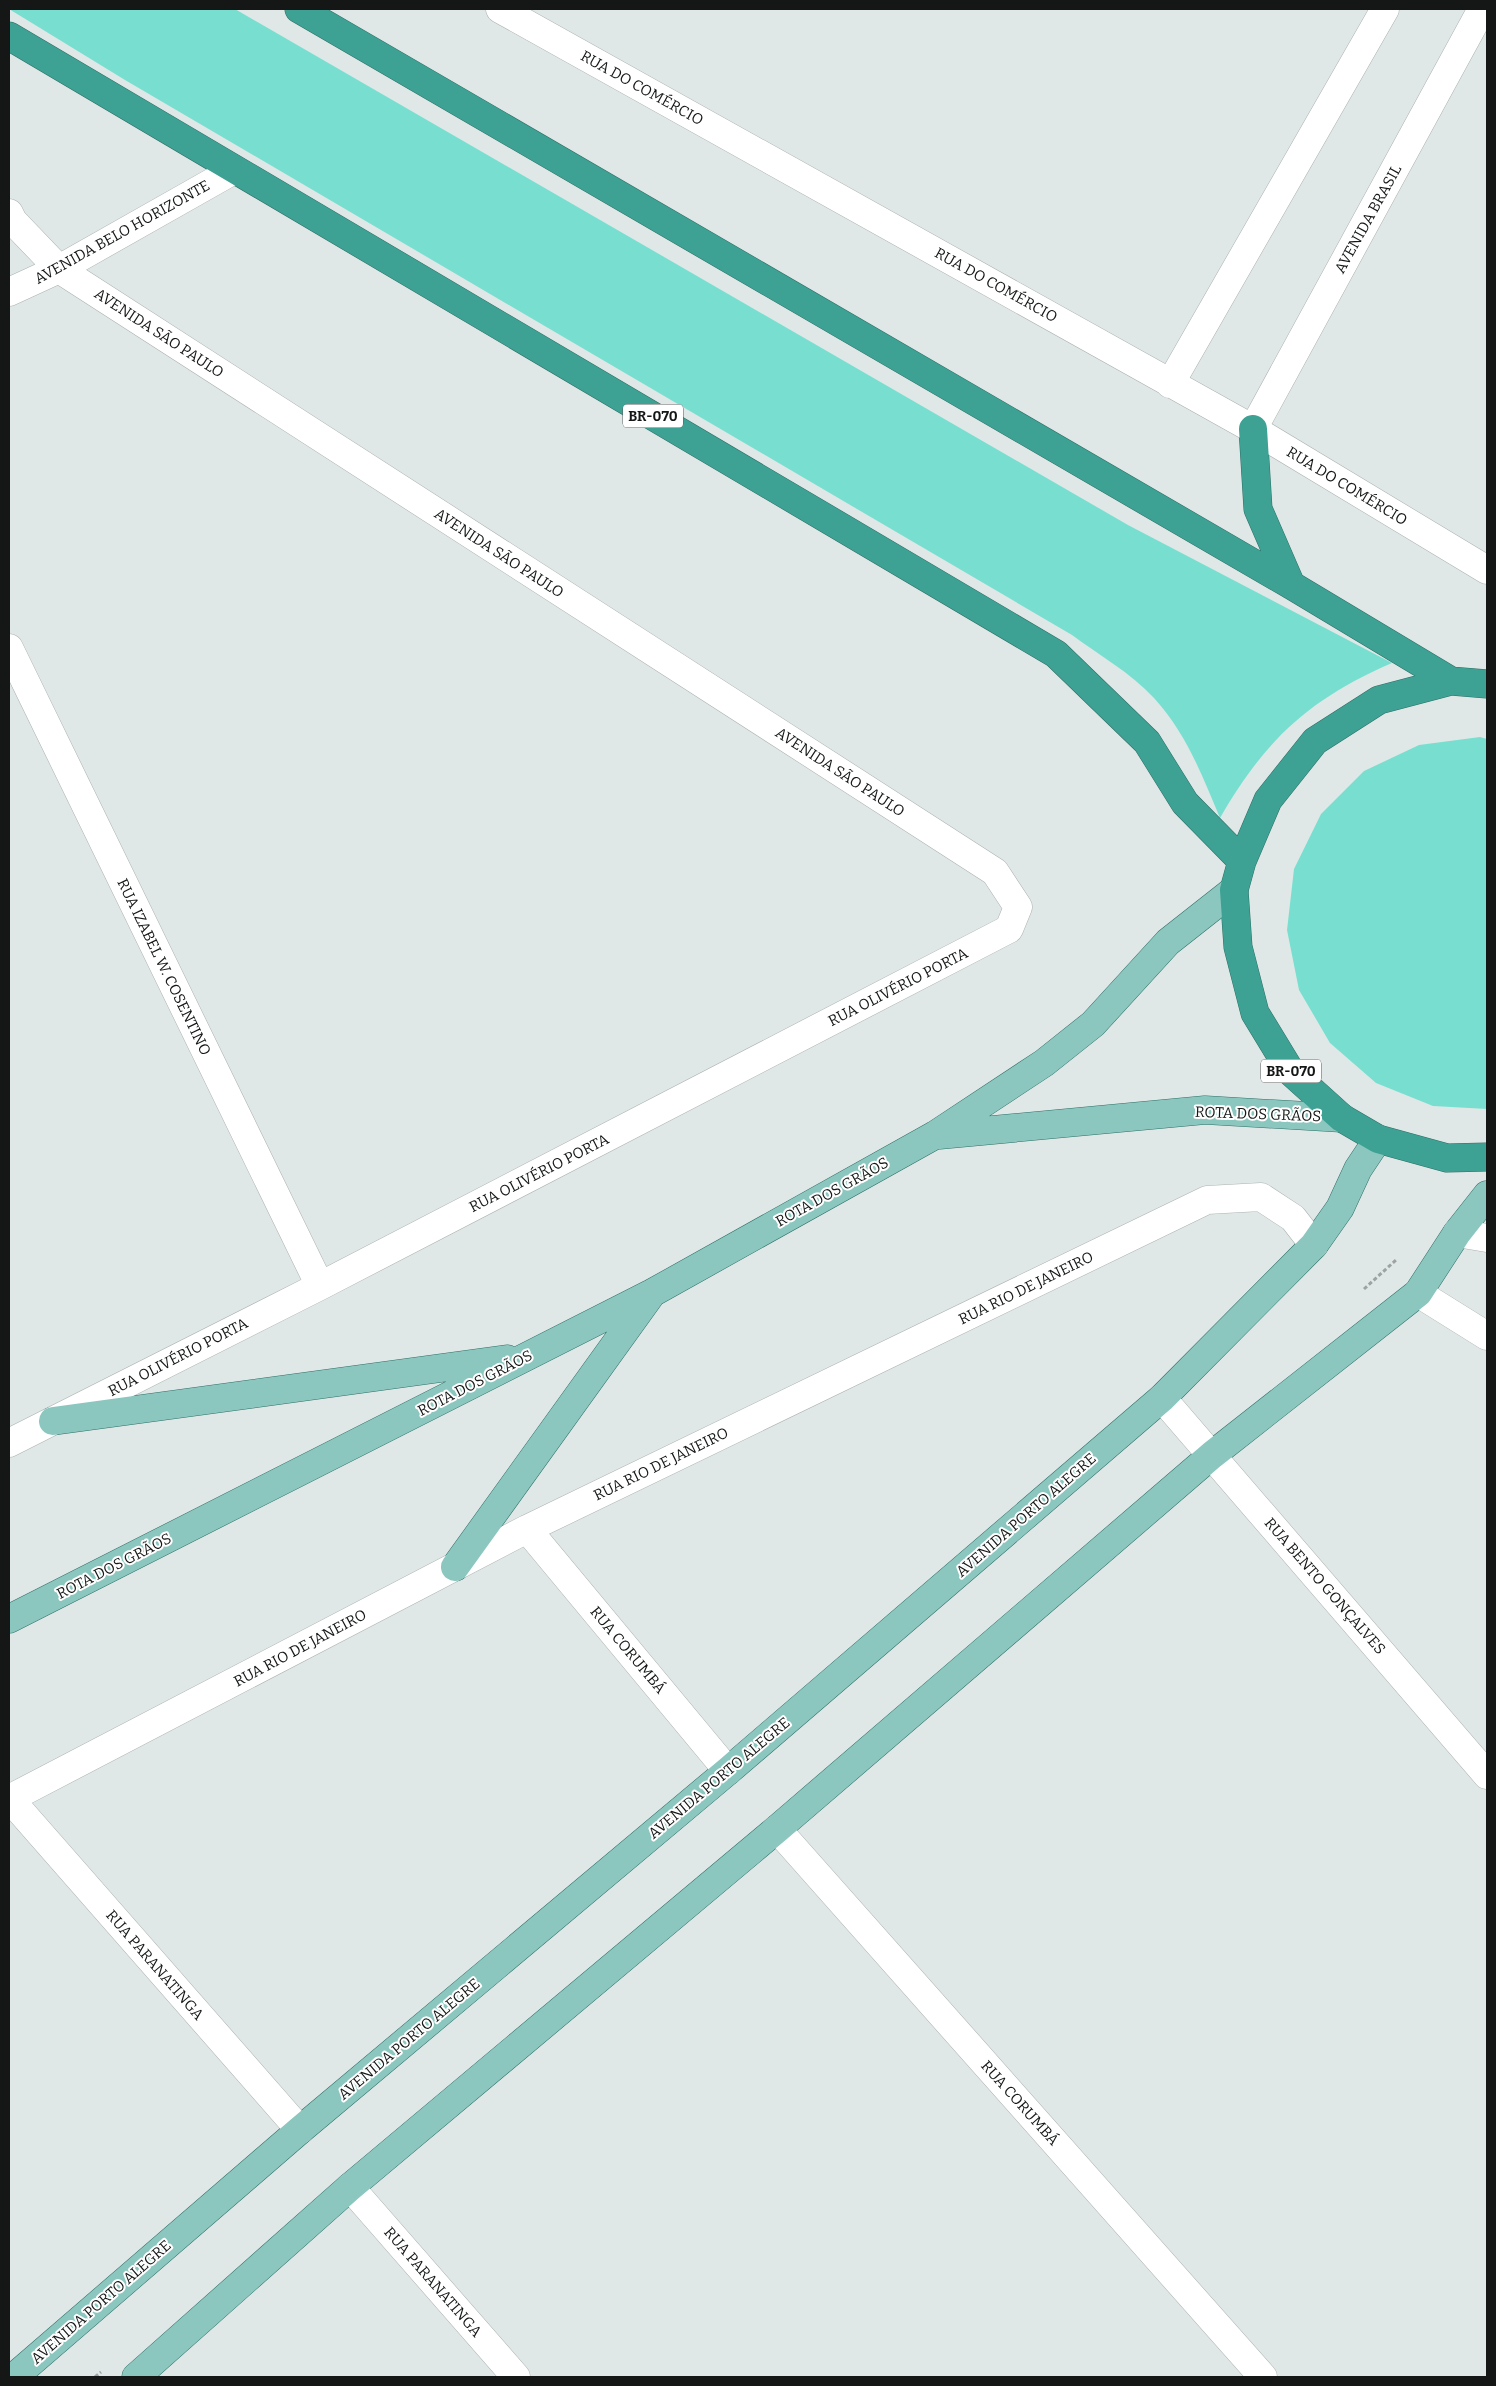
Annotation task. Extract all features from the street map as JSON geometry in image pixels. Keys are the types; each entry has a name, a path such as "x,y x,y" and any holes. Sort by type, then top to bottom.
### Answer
{"highway":[{"name":"BR-070","path":"299,9 1291,585 1452,681"},
{"name":"BR-070","path":"9,36 1056,654 1147,742 1185,803 1242,861"},
{"path":"1253,430 1258,509 1291,585"},
{"name":"BR-070","path":"1487,684 1452,681 1379,700 1315,741 1268,800 1242,861 1234,890 1238,947 1255,1013 1291,1072 1342,1118 1378,1139 1448,1158 1487,1157"}],"main road":[{"name":"ROTA DOS GRÃOS","path":"9,1619 652,1293 935,1135 1044,1063 1093,1024 1168,942 1234,890"},
{"name":"ROTA DOS GRÃOS","path":"935,1135 1205,1110 1342,1118"},
{"name":"AVENIDA PORTO ALEGRE","path":"14,2377 300,2130 728,1771 1162,1398 1314,1245 1340,1208 1358,1169 1378,1139"},
{"path":"136,2377 350,2187 777,1829 1212,1455 1418,1293 1457,1233 1487,1195"},
{"path":"455,1567 652,1293"},
{"path":"53,1420 528,1356"}],"street":[{"name":"RUA DO COMÉRCIO","path":"500,9 1253,430 1487,570"},
{"path":"1170,384 1384,9"},
{"name":"AVENIDA BRASIL","path":"1253,430 1482,9"},
{"name":"AVENIDA BELO HORIZONTE","path":"9,292 59,269 234,170"},
{"name":"AVENIDA SÃO PAULO","path":"10,219 59,269 995,872"},
{"name":"RUA IZABEL W. COSENTINO","path":"9,648 320,1286"},
{"name":"RUA OLIVÉRIO PORTA","path":"9,1443 320,1286 1009,929 1018,907 995,872"},
{"name":"RUA RIO DE JANEIRO","path":"9,1799 527,1529 1207,1200 1261,1197 1294,1218 1314,1245"},
{"path":"1457,1233 1487,1238"},
{"path":"1418,1293 1487,1336"},
{"name":"RUA BENTO GONÇALVES","path":"1162,1398 1487,1775"},
{"name":"RUA CORUMBÁ","path":"527,1529 728,1771"},
{"name":"RUA PARANATINGA","path":"9,1799 300,2130"},
{"name":"RUA CORUMBÁ","path":"777,1829 1263,2377"},
{"name":"RUA PARANATINGA","path":"350,2187 516,2377"}],"green space":[{"path":"9,9 235,9 1128,525 1392,663 1336,691 1292,725 1272,744 1254,766 1220,818 1192,755 1165,711 1135,680 1072,635 125,80"},
{"path":"1480,737 1487,739 1487,1109 1433,1106 1376,1083 1330,1043 1299,990 1287,930 1294,869 1321,814 1364,771 1419,745"}]}
